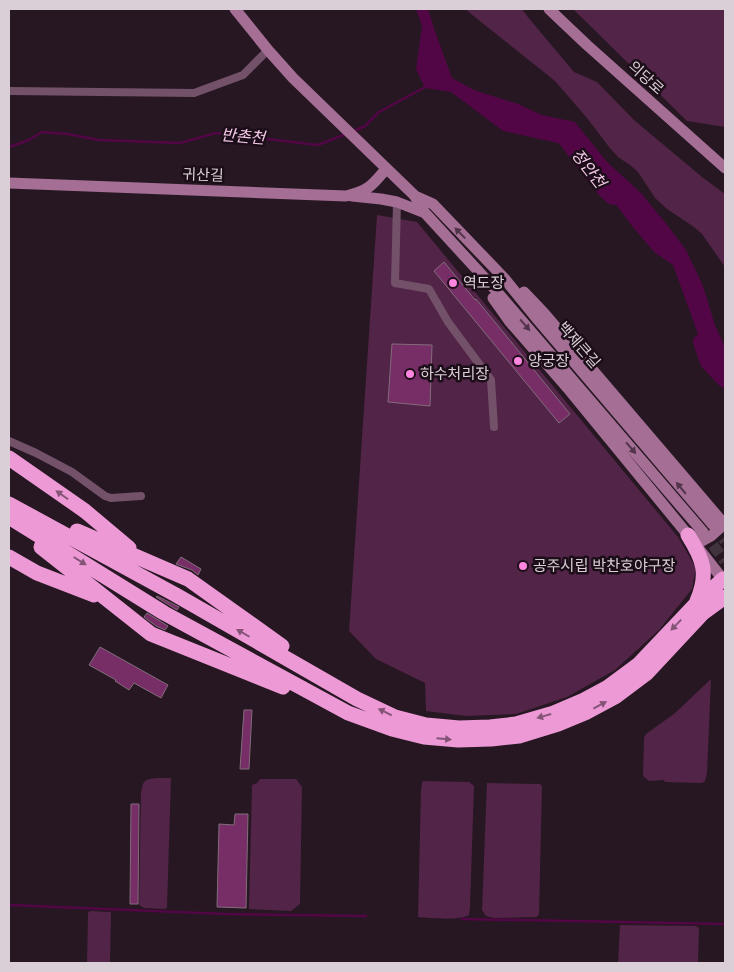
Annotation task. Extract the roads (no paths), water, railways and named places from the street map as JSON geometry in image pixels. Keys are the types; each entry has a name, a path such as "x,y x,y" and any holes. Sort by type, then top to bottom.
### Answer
{"highway":[{"path":"9,458 85,511 141,559"},
{"path":"9,503 188,579 357,699"},
{"path":"9,503 176,595 357,699 395,717 426,725 459,728 516,724 554,713 582,701 608,687 639,664 699,609 725,596"},
{"path":"9,517 164,614 348,713"},
{"path":"9,521 151,634 392,729 424,737 458,740 519,736 558,724 587,712 615,697 647,673 724,579"},
{"path":"688,535 699,552 704,568 699,609"},
{"path":"9,557 37,572 108,600"},
{"path":"699,609 725,610"}],"main road":[{"path":"236,9 268,50"},
{"name":"의당로","path":"549,9 725,168"},
{"name":"백제큰길","path":"268,50 293,78 414,195 425,213 708,529 504,278 433,204 414,195"},
{"name":"귀산길","path":"9,183 346,196 371,187 386,169"},
{"path":"346,196 397,202 425,213"},
{"path":"480,254 508,275 544,313 725,525"},
{"path":"472,265 510,322 570,391 724,579"},
{"path":"715,512 725,521"},
{"path":"688,535 702,541 715,533 720,528 721,523 715,512"}],"street":[{"path":"9,91 194,93 243,75 268,50"},
{"path":"397,202 395,283 429,289 448,322 491,380 494,427"},
{"path":"9,441 72,472 105,496 111,498 141,496"}],"water":[{"path":"416,9 428,9 452,78 474,90 518,104 542,115 575,122 607,162 641,193 686,250 703,286 715,325 725,347 725,380 708,362 673,265 654,252 571,146 503,131 451,92 425,88 416,69 422,26"}],"waterway":[{"name":"반촌천","path":"354,131 365,126 379,112 427,86"},
{"name":"반촌천","path":"9,147 29,140 42,132 68,134 99,140 180,143 216,133 318,145 346,134"},
{"name":"정안천","path":"565,138 606,191 613,197"},
{"name":"정안천","path":"701,342 708,362 725,380"},
{"path":"9,905 225,914 366,916"},
{"path":"462,919 725,924"}],"tunnel":[{"path":"713,525 725,541"},
{"path":"703,532 725,561"}],"place":[{"name":"역도장","path":"453,283"},
{"name":"양궁장","path":"518,361"},
{"name":"하수처리장","path":"410,374"},
{"name":"공주시립 박찬호야구장","path":"523,566"}]}
